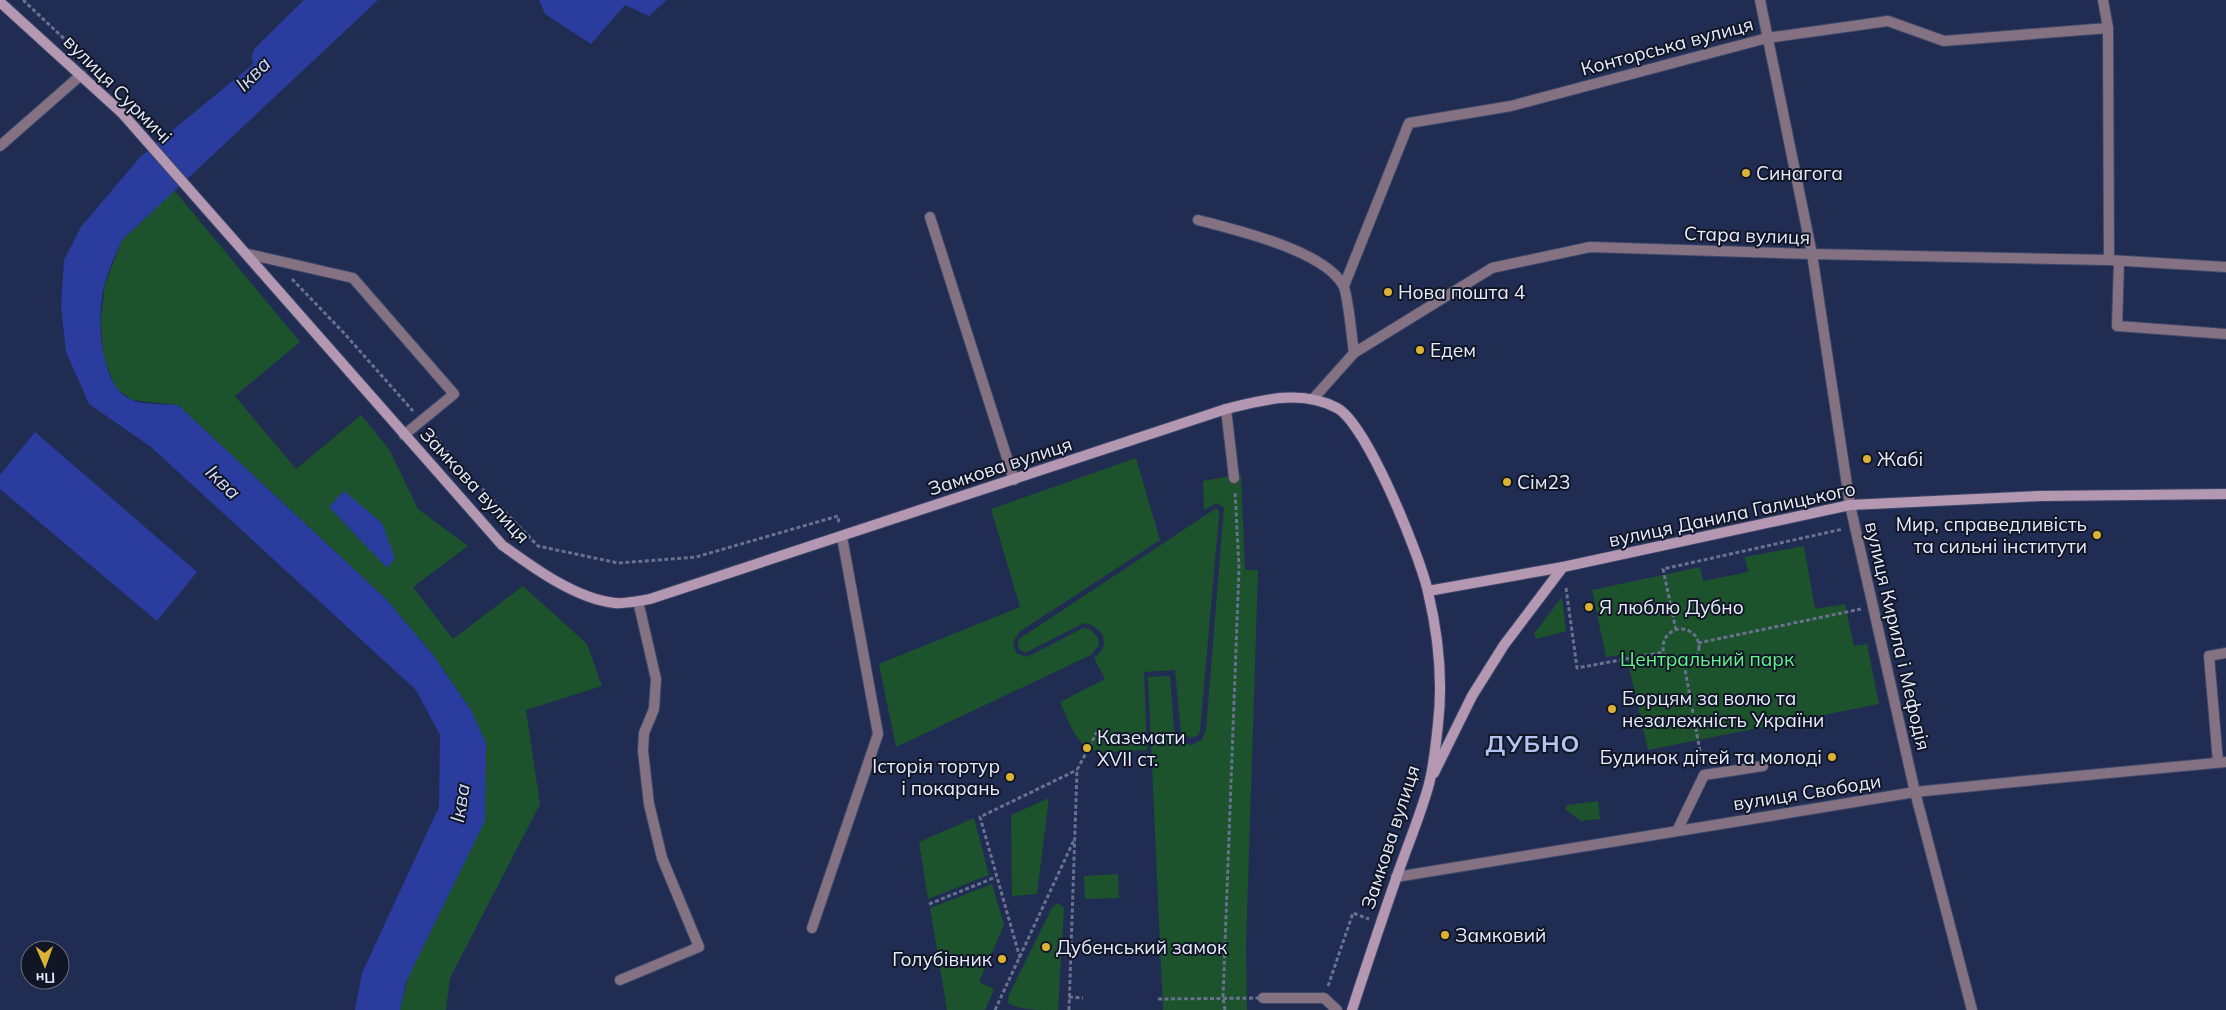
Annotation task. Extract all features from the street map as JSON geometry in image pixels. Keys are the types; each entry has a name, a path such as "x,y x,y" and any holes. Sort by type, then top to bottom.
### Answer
{"main road":[{"name":"вулиця Сурмичі","path":"0,2 122,113 207,207"},
{"name":"Замкова вулиця","path":"207,207 404,435 502,545 534,569 566,586 598,600 617,604 650,599 1226,409 1276,399 1313,399 1339,409 1346,415 1364,441 1396,505 1428,591 1437,646 1440,699 1429,783 1352,1010"},
{"name":"вулиця Данила Галицького","path":"1428,591 1563,568 1850,505 2040,496 2226,494"},
{"path":"1429,783 1472,696 1504,645 1563,568"}],"street":[{"name":"вулиця Кирила і Мефодія","path":"1760,0 1812,254 1850,505 1915,792 1972,1010"},
{"path":"2103,0 2108,28 2117,326 2226,334"},
{"name":"Конторська вулиця","path":"1344,286 1409,123 1510,106 1767,38 1888,21 1944,40 2108,28"},
{"path":"0,146 81,75"},
{"path":"930,217 1014,480"},
{"path":"1198,220 1240,231 1300,253 1320,263 1344,286 1354,353"},
{"name":"Стара вулиця","path":"1313,399 1354,353 1492,268 1590,247 2114,260 2226,267"},
{"path":"248,254 352,278 454,394 404,435"},
{"path":"1226,409 1234,478"},
{"path":"812,928 878,734 842,537"},
{"path":"620,980 699,947 662,858 649,804 642,751 644,733 654,709 656,679 638,601"},
{"path":"2222,762 2209,656 2226,653"},
{"name":"вулиця Свободи","path":"1396,877 1915,792 2222,762"},
{"path":"1677,831 1704,775 1763,766"},
{"path":"1263,998 1324,998 1336,1010"}],"path":[{"path":"291,264 290,276 343,332 461,467 538,546 618,563 696,557 838,516 842,537"},
{"path":"1225,1010 1223,998 1239,568 1234,478"},
{"path":"1676,630 1663,569 1855,527"},
{"path":"1563,568 1577,668 1664,652"},
{"path":"1698,643 1872,607"},
{"path":"1676,630 1687,630 1692,633 1698,643 1697,654 1690,662 1679,664 1670,660 1664,652 1664,641 1671,632 1676,630"},
{"path":"1684,664 1704,775"},
{"path":"1069,1010 1077,770 1097,732"},
{"path":"1020,958 980,816 1077,770"},
{"path":"995,1010 1076,837"},
{"path":"929,904 996,878"},
{"path":"1324,998 1353,913 1381,923"},
{"path":"1069,997 1083,998"},
{"path":"1158,1000 1263,998"}],"green space":[{"path":"174,190 300,342 235,396 296,469 361,415 389,449 418,509 468,546 413,587 453,639 523,586 587,644 602,686 526,710 540,804 450,978 446,1010 400,1010 471,710 433,655 386,599 178,405 132,400 116,388 103,357 101,319 105,284 122,240"},
{"path":"1136,458 1160,540 1019,632 1013,642 1016,653 1027,657 1083,628 1090,629 1098,638 1099,645 1091,655 896,747 879,664 1020,607 991,509"},
{"path":"1241,474 1245,570 1258,570 1246,946 1247,1010 1163,1010 1148,677 1170,676 1174,730 1179,741 1191,745 1202,740 1206,729 1224,508 1217,503 1204,510 1203,481"},
{"path":"1215,509 1218,509 1219,515 1200,731 1198,735 1191,738 1181,732 1175,670 1144,672 1147,750 1112,752 1090,749 1075,735 1060,702 1105,679 1094,658 1103,648 1104,642 1101,632 1097,628 1084,623 1027,652 1019,648 1019,639"},
{"name":"Центральний парк","path":"1804,546 1815,609 1845,604 1854,646 1867,644 1879,704 1648,750 1626,654 1606,657 1592,590 1700,567 1703,581 1748,572 1745,557"},
{"path":"1562,597 1566,631 1536,639 1534,634"},
{"path":"1049,798 1037,894 1012,896 1011,815"},
{"path":"1598,801 1600,819 1581,821 1565,809 1567,805"},
{"path":"974,818 989,875 928,899 919,842"},
{"path":"1118,874 1119,898 1085,899 1084,876"},
{"path":"992,884 1004,925 979,982 994,989 985,1010 947,1010 930,908"},
{"path":"1058,903 1064,908 1058,1010 1032,1009 1008,1003 1009,995 1052,908"}],"water":[{"path":"328,0 378,0 122,240 111,266 102,296 102,348 112,380 121,392 136,402 178,405 386,599 433,655 471,710 486,743 485,821 406,982 400,1010 355,1010 362,973 439,807 440,735 416,690 151,447 89,404 66,352 61,306 64,260 81,227 140,157 302,24"},
{"path":"539,0 667,0 649,16 625,5 591,44 545,14"},
{"path":"35,432 197,572 157,621 0,489 0,475"},
{"path":"344,491 382,523 395,558 387,568 329,507"}],"waterway":[{"name":"Іква","path":"269,58 328,0"}],"place":[{"name":"Синагога","path":"1746,173"},
{"name":"Нова пошта 4","path":"1388,292"},
{"name":"Едем","path":"1420,350"},
{"name":"Жабі","path":"1867,459"},
{"name":"Сім23","path":"1507,482"},
{"name":"Мир, справедливість та сильні інститути","path":"2097,535"},
{"name":"Я люблю Дубно","path":"1589,607"},
{"name":"Борцям за волю та незалежність України","path":"1612,709"},
{"name":"Каземати XVII ст.","path":"1087,748"},
{"name":"Будинок дітей та молоді","path":"1832,757"},
{"name":"Історія тортур і покарань","path":"1010,777"},
{"name":"Замковий","path":"1445,935"},
{"name":"Дубенський замок","path":"1046,947"},
{"name":"Голубівник","path":"1002,959"}],"district":[{"name":"ДУБНО","path":"1533,744"}]}
